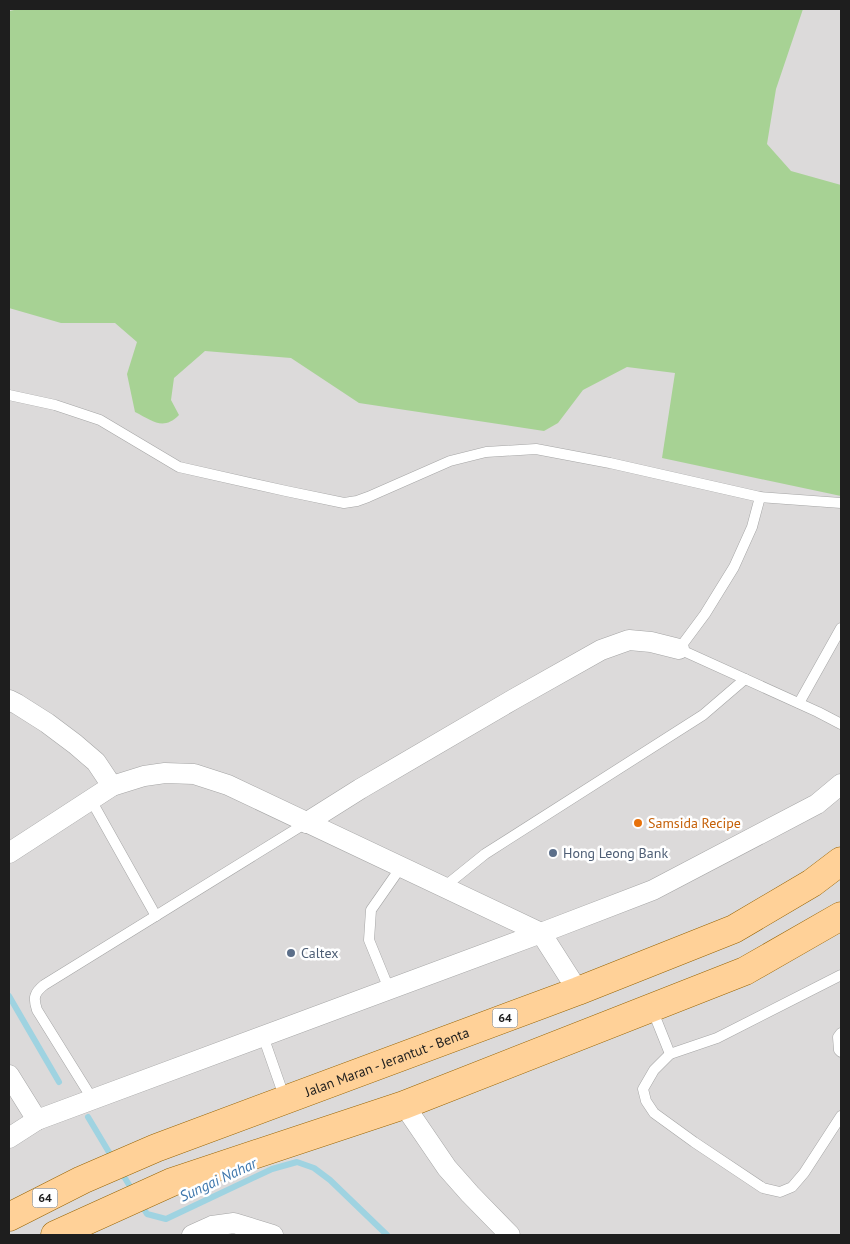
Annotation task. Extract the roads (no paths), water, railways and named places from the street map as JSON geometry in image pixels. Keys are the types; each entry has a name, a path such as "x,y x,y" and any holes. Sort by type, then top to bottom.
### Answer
{"main road":[{"name":"Jalan Maran - Jerantut - Benta","path":"9,1217 82,1180 156,1148 578,991 734,929 812,883 841,861"},
{"path":"55,1235 172,1182 404,1105 746,971 841,916"}],"street":[{"path":"306,823 369,784 601,650 629,640 651,642 679,650"},
{"path":"9,700 47,723 75,744 96,762 112,786"},
{"path":"9,853 112,786 144,776 165,773 194,774 228,785 541,933 578,991"},
{"path":"9,1138 37,1120 653,890 817,804 841,784"},
{"path":"9,1075 37,1120"},
{"path":"404,1105 448,1168 470,1194 510,1235"},
{"path":"192,1235 212,1226 234,1224 273,1235"}],"lane":[{"path":"9,395 55,405 100,420 179,467 344,503 368,497 450,461 486,452 536,449 610,463 760,497 841,503"},
{"path":"760,497 752,527 734,567 705,614 679,650 799,703 841,724"},
{"path":"799,703 841,628"},
{"path":"444,887 485,854 703,715 745,679"},
{"path":"91,800 156,916"},
{"path":"93,1100 34,1002 38,990 306,823"},
{"path":"389,990 369,940 371,910 401,868"},
{"path":"841,975 717,1038 670,1054 654,1070 643,1089 646,1101 654,1113 763,1188 780,1192 792,1186 804,1173 841,1116"},
{"path":"652,1008 670,1054"},
{"path":"841,1033 838,1038 839,1050 841,1052"},
{"path":"263,1036 286,1100"}],"waterway":[{"name":"Sungai Nahar","path":"9,996 59,1082"},
{"name":"Sungai Nahar","path":"88,1117 113,1159"},
{"name":"Sungai Nahar","path":"141,1204 147,1214 166,1219 272,1169 297,1162 314,1168 330,1180 387,1235"},
{"name":"Sungai Nahar","path":"120,1170 134,1193"}],"place":[{"name":"Samsida Recipe","path":"638,823"},
{"name":"Hong Leong Bank","path":"553,853"},
{"name":"Caltex","path":"291,953"}]}
